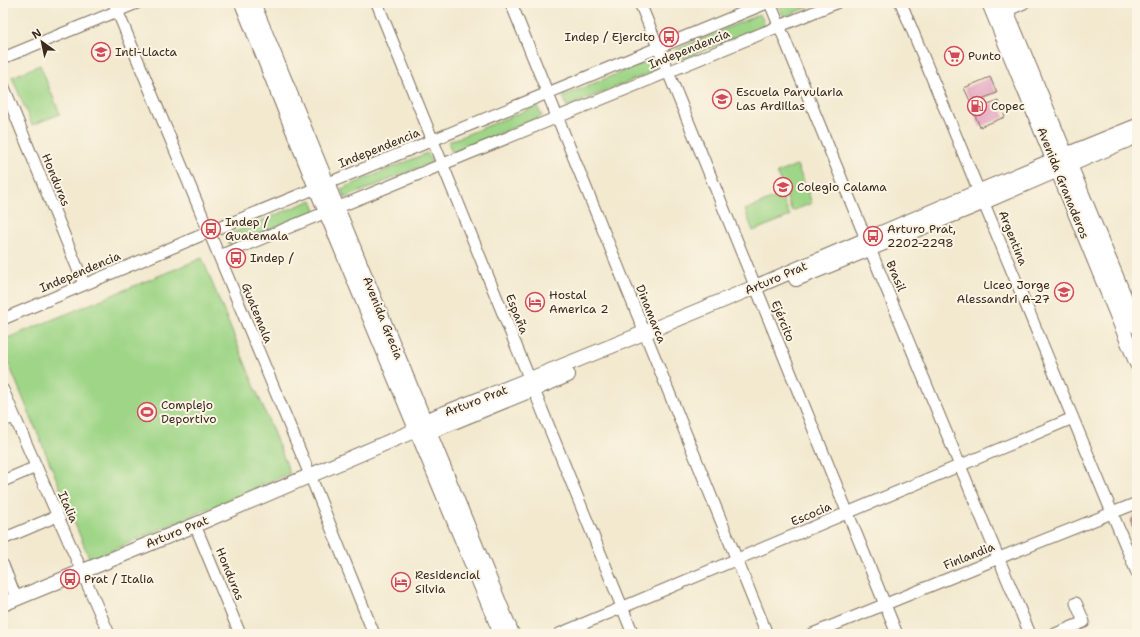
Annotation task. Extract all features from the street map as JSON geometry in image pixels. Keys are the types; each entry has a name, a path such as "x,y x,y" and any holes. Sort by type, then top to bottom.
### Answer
{"main road":[{"name":"Avenida Grecia","path":"242,3 322,185"},
{"name":"Avenida Grecia","path":"253,3 332,210 512,634"},
{"name":"Avenida Granaderos","path":"989,3 1137,327"},
{"name":"Avenida Granaderos","path":"1005,7 1137,364"},
{"name":"Arturo Prat","path":"3,604 868,244 1062,162 1137,126"},
{"name":"Arturo Prat","path":"1062,162 1137,136"},
{"name":"Avenida Grecia","path":"424,428 501,634"}],"street":[{"path":"3,58 116,7 137,3"},
{"name":"España","path":"377,3 633,634"},
{"name":"Dinamarca","path":"511,3 768,634"},
{"name":"Ejército","path":"640,3 897,634"},
{"name":"Independencia","path":"3,319 322,185 769,3"},
{"name":"Brasil","path":"769,3 780,26 868,244 1030,634"},
{"name":"Independencia","path":"219,256 836,3"},
{"name":"Argentina","path":"902,3 1137,572"},
{"path":"1005,7 1024,3"},
{"name":"Guatemala","path":"116,7 310,475 374,634"},
{"name":"Honduras","path":"3,85 84,284"},
{"name":"Italia","path":"3,390 109,634"},
{"path":"3,421 14,417"},
{"name":"Escocia","path":"559,634 1073,418"},
{"path":"3,481 36,467"},
{"name":"Finlandia","path":"812,634 1137,503"},
{"path":"3,539 58,516"},
{"name":"Honduras","path":"195,525 240,634"},
{"path":"3,565 16,598"},
{"path":"1055,634 1084,622 1076,603"}],"green space":[{"path":"784,3 819,3 784,17 778,5"},
{"path":"760,14 765,25 680,60 675,50"},
{"path":"653,59 657,70 567,107 563,96"},
{"path":"40,65 60,114 32,125 12,77"},
{"path":"537,106 542,116 452,153 448,142"},
{"path":"427,153 432,162 345,198 341,189"},
{"path":"797,165 812,203 792,211 777,173"},
{"path":"781,195 790,216 753,231 745,210"},
{"path":"312,200 316,211 229,245 225,236"},
{"name":"Complejo Deportivo","path":"202,258 290,473 90,560 3,350 3,340"}],"building":[{"path":"990,77 997,93 971,103 964,88"},
{"path":"998,101 1005,117 980,127 973,111"},
{"path":"1137,512 1137,539 1131,524 1131,519"}],"place":[{"name":"Indep / Ejercito","path":"669,37"},
{"name":"Inti-Llacta","path":"101,52"},
{"name":"Punto","path":"954,56"},
{"name":"Escuela Parvularia Las Ardillas","path":"722,99"},
{"name":"Copec","path":"977,106"},
{"name":"Colegio Calama","path":"783,187"},
{"name":"Indep / Guatemala","path":"211,229"},
{"name":"Arturo Prat, 2202-2298","path":"873,236"},
{"name":"Indep /","path":"236,258"},
{"name":"Liceo Jorge Alessandri A-27","path":"1064,292"},
{"name":"Hostal America 2","path":"535,302"},
{"name":"Complejo Deportivo","path":"147,412"},
{"name":"Prat / Italia","path":"70,579"},
{"name":"Residencial Silvia","path":"401,582"}]}
